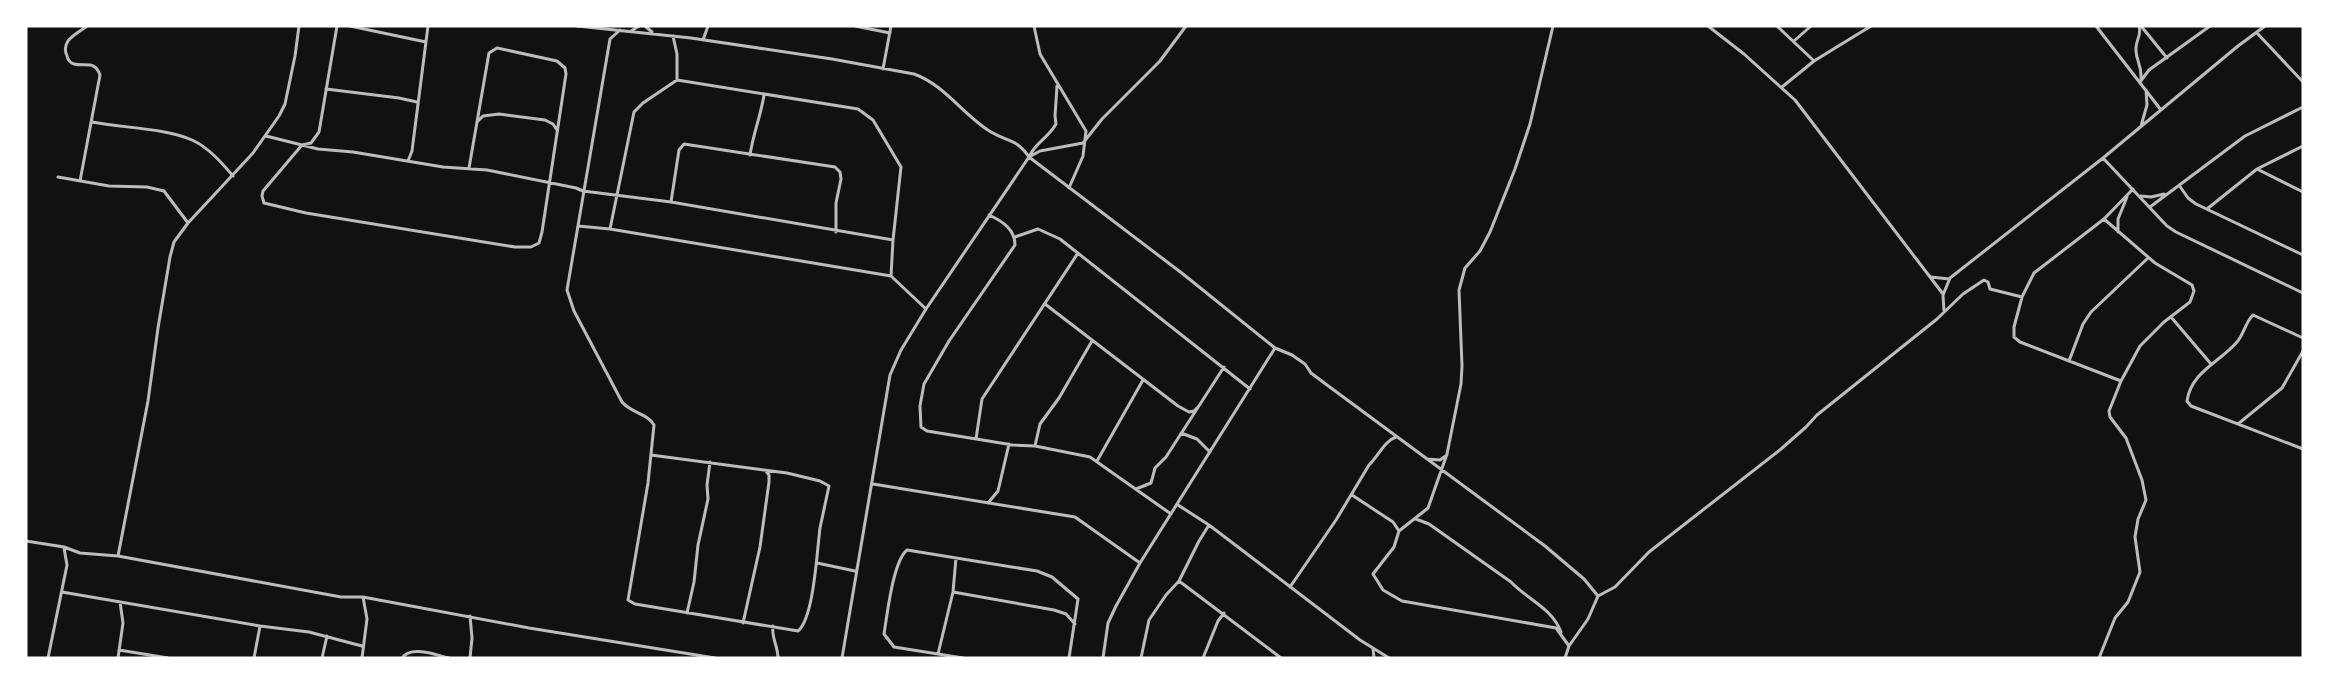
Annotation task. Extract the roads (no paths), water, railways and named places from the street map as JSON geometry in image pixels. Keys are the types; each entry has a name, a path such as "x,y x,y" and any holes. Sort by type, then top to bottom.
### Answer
{"street":[{"path":"80,181 100,75 98,68 92,65 76,65 70,62 66,54 66,44 72,35 87,26"},
{"path":"118,556 148,401 170,257 174,242 188,223 233,176 266,136 285,104 299,26"},
{"path":"337,26 319,132 315,139 302,146 263,192 264,202 306,213 515,247 531,246 540,243 566,68 557,61 497,48 489,53 469,168"},
{"path":"350,26 426,42"},
{"path":"408,161 412,151 428,26"},
{"path":"577,26 652,33 832,59 925,78 974,120 993,133 1015,142 1029,157 1190,280 1275,348 1305,364 1311,373 1545,546 1584,579 1598,596"},
{"path":"630,31 639,26"},
{"path":"645,26 652,33"},
{"path":"703,40 708,26"},
{"path":"855,26 890,33"},
{"path":"883,69 891,26"},
{"path":"1034,26 1040,54 1057,86 1084,126 1086,141 1083,156 1069,188"},
{"path":"1029,157 1040,151 1080,145 1086,141 1102,119 1160,61 1186,26"},
{"path":"1554,26 1530,124 1515,169 1490,232 1480,251 1465,268 1459,290 1461,384 1442,470 1428,508 1399,531 1394,547 1373,574 1382,590 1410,603 1542,625 1556,628 1562,634"},
{"path":"1708,26 1782,87 1803,109 1943,295"},
{"path":"1777,26 1814,62"},
{"path":"1794,41 1811,26"},
{"path":"1782,87 1814,62 1871,26"},
{"path":"2096,26 2161,110"},
{"path":"2140,26 2140,36 2136,52 2142,66 2140,82"},
{"path":"2140,26 2167,58"},
{"path":"2140,82 2149,70 2210,26"},
{"path":"1944,311 1943,295 1950,278 2103,158 2265,26"},
{"path":"604,30 610,39"},
{"path":"620,30 610,39 567,290 570,302 622,402 627,409 649,418 654,425 628,600 635,604 743,623 798,631 802,628 817,563 820,530 829,486 820,481 787,473 651,455"},
{"path":"2257,33 2303,82"},
{"path":"673,36 678,63 677,80"},
{"path":"610,229 634,112 643,103 677,80 858,109 873,120 902,167 893,240 891,276"},
{"path":"841,658 844,650 846,623 873,484 890,375 901,350 926,309 1036,145 1047,136 1056,124 1057,86"},
{"path":"326,89 418,102"},
{"path":"2141,126 2147,105 2146,90"},
{"path":"750,154 753,136 762,110 764,95"},
{"path":"2150,207 2244,136 2303,107"},
{"path":"478,122 483,116 499,114 545,120 553,124 557,130"},
{"path":"92,122 172,134 193,140 221,162 233,176"},
{"path":"266,136 302,146 469,168 576,188 583,191 671,202 836,232 893,240"},
{"path":"671,202 679,150 684,144 694,144 835,167 840,172 842,179 836,203 836,232"},
{"path":"2207,210 2257,169 2303,146"},
{"path":"2103,158 2167,226 2191,241 2303,293"},
{"path":"2257,169 2303,192"},
{"path":"58,176 109,186 147,187 164,191 188,223"},
{"path":"2179,185 2188,198 2207,210 2303,255"},
{"path":"2121,381 2027,345 2014,337 2014,327 2022,297 2034,273 2104,218 2132,189"},
{"path":"2138,194 2151,197 2167,193"},
{"path":"2118,232 2118,219 2127,195"},
{"path":"989,215 1006,225 1015,237 1015,244 949,340 924,384 921,394 919,419 922,427 927,431 1009,444 1035,446 1090,457 1171,514"},
{"path":"2099,658 2115,618 2131,596 2140,572 2135,537 2138,520 2146,500 2142,480 2126,438 2110,417 2110,411 2121,381 2140,346 2190,302 2194,291 2192,286 2148,258 2104,218"},
{"path":"578,226 610,229 891,276 926,309"},
{"path":"1015,237 1042,230 1060,238 1250,388"},
{"path":"976,439 982,400 1078,253"},
{"path":"2069,361 2083,324 2091,312 2148,258"},
{"path":"1930,277 1950,278"},
{"path":"1565,658 1568,646 1588,619 1598,596 1615,588 1648,552 1781,448 1817,415 1833,404 1963,294 1984,280 1988,282 1990,289 2022,297"},
{"path":"1045,304 1092,342 1189,412 1194,411 1198,407"},
{"path":"2303,338 2253,315 2246,323 2238,342 2211,364 2188,390 2188,404 2303,449"},
{"path":"2171,317 2211,364"},
{"path":"1035,446 1040,424 1059,398 1092,342"},
{"path":"1103,658 1108,623 1140,563 1275,348"},
{"path":"2238,424 2282,388 2303,351"},
{"path":"1135,490 1151,483 1155,468 1166,457 1224,367"},
{"path":"1097,461 1143,380"},
{"path":"1181,433 1197,439 1210,452"},
{"path":"1290,586 1352,495 1369,465 1376,459 1389,440 1397,436"},
{"path":"988,504 998,491 1009,444"},
{"path":"1426,459 1440,460 1447,454"},
{"path":"687,613 694,582 698,545 708,499 707,485 710,462"},
{"path":"743,623 760,547 769,482 769,474 766,471"},
{"path":"873,484 1075,517 1140,563"},
{"path":"1352,495 1394,522 1399,531"},
{"path":"1178,505 1209,525 1389,658"},
{"path":"1416,519 1429,524 1493,568 1522,593 1542,606 1558,624 1568,646"},
{"path":"1141,658 1150,620 1166,595 1179,581 1209,525"},
{"path":"26,541 64,547 80,553 118,556 340,597 363,597 715,658"},
{"path":"48,658 67,565 64,547"},
{"path":"964,658 894,647 884,634 890,594 902,555 907,550 1037,571 1052,577 1078,599 1069,658"},
{"path":"938,654 953,592 956,558"},
{"path":"817,563 856,571"},
{"path":"1179,581 1281,658"},
{"path":"62,592 260,626 289,628 362,646"},
{"path":"953,592 1054,610 1066,614 1075,624"},
{"path":"362,658 362,646 367,619 363,597"},
{"path":"118,658 123,623 120,602"},
{"path":"1203,658 1218,622 1224,614"},
{"path":"470,616 472,638 470,658"},
{"path":"254,658 260,626"},
{"path":"773,626 772,632 777,646 778,658"},
{"path":"322,658 327,636"},
{"path":"1373,648 1374,658"},
{"path":"119,650 168,658"},
{"path":"402,658 413,651 449,658"}]}
